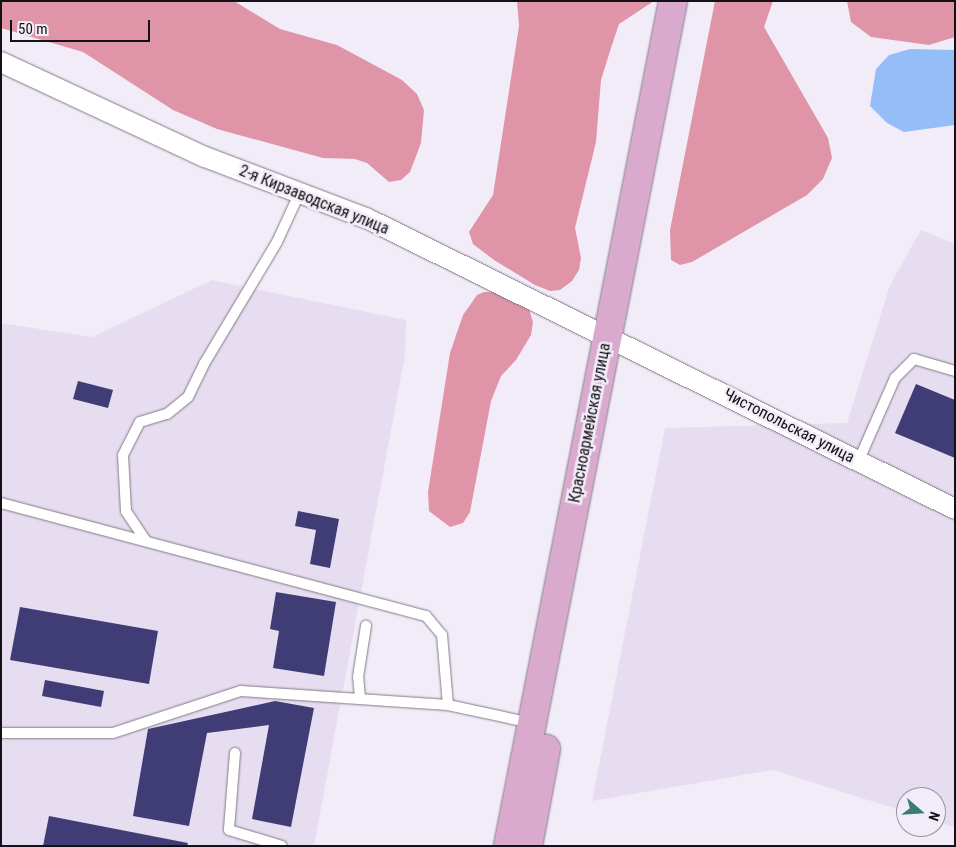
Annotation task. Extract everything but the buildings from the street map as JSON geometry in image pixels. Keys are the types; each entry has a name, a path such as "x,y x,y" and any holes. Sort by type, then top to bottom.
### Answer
{"main road":[{"name":"Красноармейская улица","path":"528,846 673,1"},
{"name":"Красноармейская улица","path":"508,846 532,723 692,1"}],"street":[{"name":"2-я Кирзаводская улица","path":"1,62 170,142 366,218 616,338"},
{"name":"Чистопольская улица","path":"616,338 858,462 955,508"}],"lane":[{"path":"146,541 126,511 123,454 140,422 167,414 188,398 204,364 220,342 277,242 300,192"},
{"path":"858,462 895,378 914,359 955,371"},
{"path":"1,503 426,616 442,635 448,705"},
{"path":"360,698 358,677 366,626"},
{"path":"1,733 113,733 241,691 448,705 532,723"},
{"path":"235,753 229,830 282,846"}],"shaded area":[{"path":"1,1 234,1 280,29 337,45 402,80 417,94 424,110 421,143 410,172 401,180 389,182 367,163 355,159 323,158 217,129 173,110 83,52 1,28"},
{"path":"517,1 654,1 619,24 611,48 601,80 596,142 575,228 581,258 579,270 572,281 560,290 550,291 535,285 494,260 473,244 469,232 493,195 519,26"},
{"path":"715,1 773,1 764,27 828,138 832,158 823,179 807,195 692,262 680,265 671,260 670,230"},
{"path":"847,1 955,1 955,37 929,45 871,37 851,22"},
{"path":"921,230 955,244 955,827 946,825 946,787 896,787 896,809 773,770 592,801 665,428 847,423 890,285"},
{"path":"212,280 406,320 405,355 314,846 1,846 1,323 92,337"},
{"path":"484,292 493,292 529,309 533,322 531,335 516,360 501,376 491,401 470,512 463,523 450,527 429,511 428,492 450,353 463,315 477,295"}],"water":[{"path":"910,49 955,50 955,125 904,132 887,123 870,106 876,69 889,55"}]}
